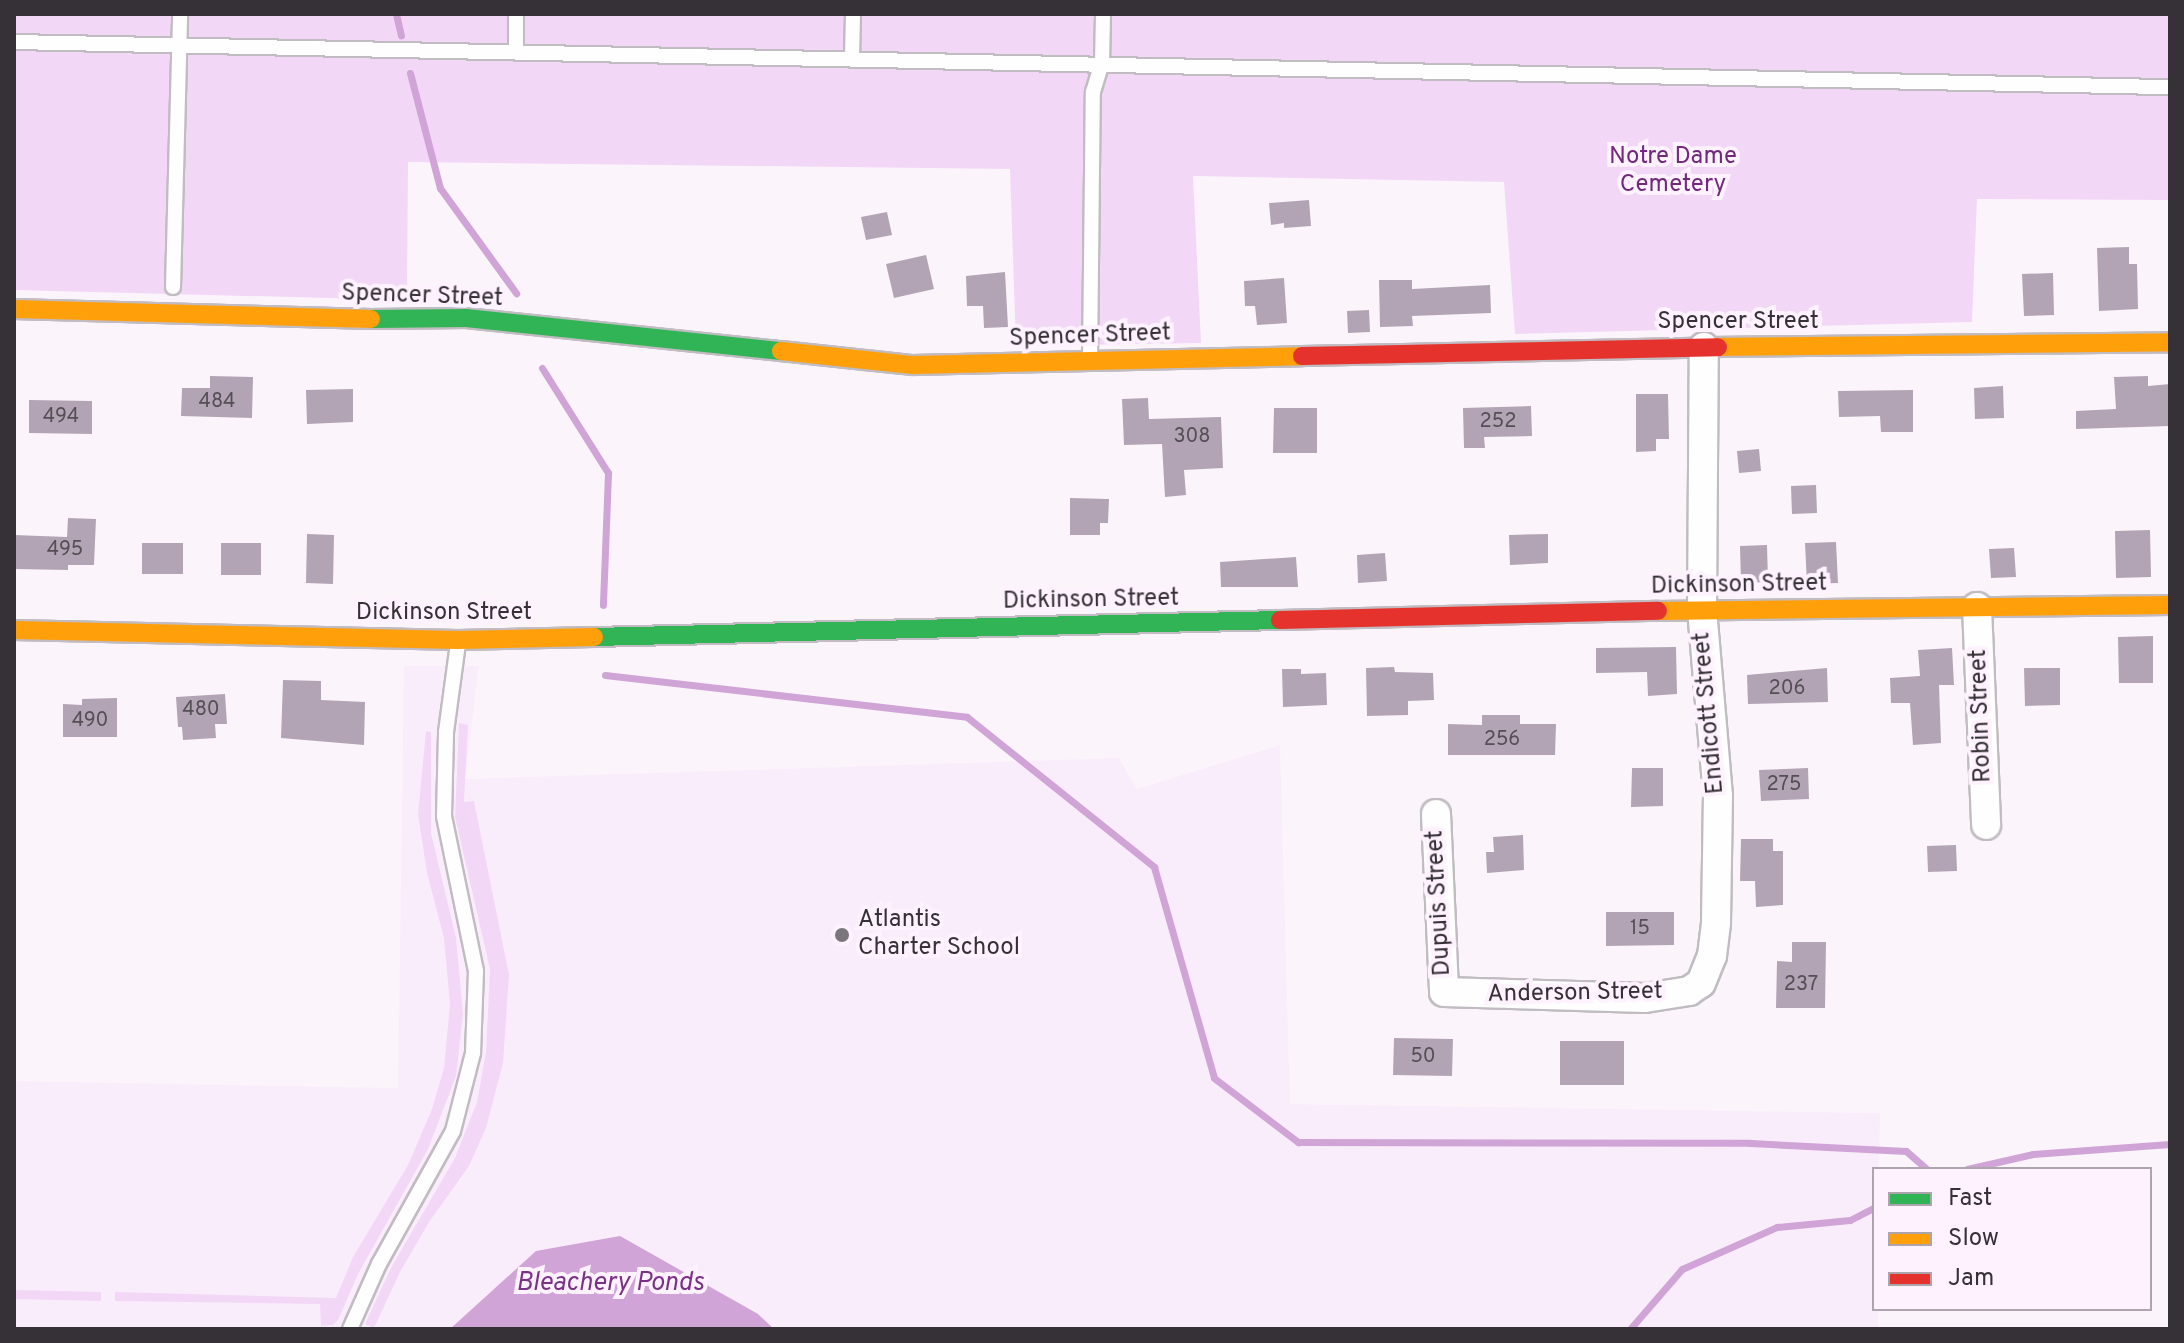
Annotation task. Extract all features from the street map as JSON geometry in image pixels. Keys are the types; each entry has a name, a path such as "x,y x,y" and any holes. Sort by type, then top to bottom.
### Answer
{"street":[{"name":"Spencer Street","path":"14,309 356,319 466,318 913,365 1704,347 2170,342"},
{"name":"Endicott Street","path":"1703,980 1712,956 1716,922 1718,796 1702,610 1704,347"},
{"name":"Dickinson Street","path":"14,630 458,640 1702,610 2170,605"},
{"name":"Robin Street","path":"1977,607 1986,825"},
{"name":"Dupuis Street","path":"1436,814 1444,992"},
{"name":"Anderson Street","path":"1444,992 1645,998 1689,991 1703,980"}],"lane":[{"path":"173,287 180,14"},
{"path":"516,14 516,51"},
{"path":"852,58 853,14"},
{"path":"1090,361 1093,92 1102,63 1103,14"},
{"path":"14,42 2170,87"},
{"path":"350,1329 379,1264 453,1131 473,1053 476,971 444,816 446,732 458,640"}],"shaded area":[{"name":"Atlantis Charter School","path":"404,666 479,666 465,779 1119,758 1137,789 1280,745 1290,1104 1880,1113 1879,1167 1872,1167 1872,1311 1878,1311 1878,1329 14,1329 14,1081 398,1088"}],"green space":[{"name":"Notre Dame Cemetery","path":"14,14 2170,14 2170,200 1977,199 1972,322 1515,334 1504,182 1193,176 1201,343 1016,346 1010,169 408,162 407,300 14,290"},
{"path":"459,723 468,725 464,802 474,801 509,975 503,1063 486,1128 469,1166 429,1222 400,1272 374,1328 365,1324 392,1266 455,1158 477,1102 486,1052 490,969 455,817"},
{"path":"426,731 431,732 431,833 456,938 463,1014 456,1076 428,1149 358,1274 338,1320 333,1325 321,1326 320,1304 115,1301 115,1292 336,1298 353,1257 408,1165 432,1109 444,1068 450,1004 444,938 427,873 418,814"},
{"path":"14,1290 101,1292 101,1301 14,1299"}],"water":[{"name":"Bleachery Ponds","path":"620,1236 758,1314 774,1329 450,1329 536,1251"}],"building":[{"path":"1309,200 1311,226 1284,228 1284,223 1271,225 1269,203"},
{"path":"887,212 892,235 866,240 861,217"},
{"path":"2129,247 2129,264 2137,264 2138,309 2099,311 2097,248"},
{"path":"926,255 934,289 894,298 886,264"},
{"path":"1005,272 1008,327 984,328 983,306 967,306 966,276"},
{"path":"2053,273 2054,315 2024,316 2022,274"},
{"path":"1284,278 1287,323 1257,325 1255,306 1245,306 1244,281"},
{"path":"1379,280 1412,280 1412,289 1490,285 1491,313 1412,316 1413,326 1380,327"},
{"path":"1369,310 1370,332 1348,333 1347,311"},
{"path":"210,376 253,377 252,418 181,416 182,388 210,388"},
{"path":"2148,376 2148,386 2170,384 2170,426 2076,429 2076,411 2116,409 2114,377"},
{"path":"2003,386 2004,418 1975,419 1974,388"},
{"path":"353,389 353,422 307,424 306,390"},
{"path":"1913,390 1913,432 1881,432 1880,416 1839,417 1838,391"},
{"path":"1636,394 1668,394 1669,439 1656,439 1656,451 1636,452"},
{"path":"1148,398 1149,419 1221,417 1223,468 1184,470 1186,495 1165,497 1162,444 1124,445 1122,399"},
{"path":"29,400 92,401 92,434 29,433"},
{"path":"1531,406 1532,436 1484,437 1485,448 1464,448 1463,408"},
{"path":"1274,408 1317,408 1317,453 1273,453"},
{"path":"1759,449 1761,471 1739,473 1737,451"},
{"path":"1816,485 1817,513 1792,514 1791,486"},
{"path":"1070,498 1109,499 1108,523 1100,523 1100,535 1070,535"},
{"path":"68,518 96,519 94,565 68,565 68,570 14,569 14,535 67,537"},
{"path":"2150,530 2151,577 2116,578 2115,531"},
{"path":"307,534 334,535 333,584 306,583"},
{"path":"1548,534 1548,563 1510,565 1509,535"},
{"path":"1836,542 1838,583 1807,584 1805,543"},
{"path":"142,543 183,543 183,574 142,574"},
{"path":"221,543 261,543 261,575 221,575"},
{"path":"1767,545 1768,582 1741,583 1740,546"},
{"path":"2014,548 2016,577 1991,578 1989,549"},
{"path":"1385,553 1387,581 1358,583 1357,555"},
{"path":"1296,557 1298,587 1221,587 1220,562"},
{"path":"2153,636 2153,683 2119,683 2118,637"},
{"path":"1676,647 1677,694 1648,696 1647,672 1596,673 1596,648"},
{"path":"1952,648 1954,685 1939,685 1941,743 1913,745 1910,703 1891,703 1890,678 1920,676 1918,650"},
{"path":"1394,667 1395,672 1433,673 1434,700 1408,701 1408,715 1367,716 1366,668"},
{"path":"1827,668 1828,702 1748,704 1747,675"},
{"path":"2024,668 2060,668 2060,705 2025,706"},
{"path":"1282,669 1301,669 1301,674 1326,673 1327,705 1283,707"},
{"path":"283,680 321,681 321,700 365,702 364,745 281,738"},
{"path":"225,694 227,724 215,724 216,738 183,740 182,727 178,727 176,697"},
{"path":"117,698 117,737 63,737 63,704 82,705 82,699"},
{"path":"1482,715 1520,715 1520,724 1556,724 1555,755 1448,755 1448,724 1482,725"},
{"path":"1632,768 1663,768 1663,806 1631,807"},
{"path":"1808,768 1809,799 1761,801 1759,770"},
{"path":"1523,835 1524,870 1487,873 1486,852 1494,852 1493,837"},
{"path":"1741,839 1773,839 1773,851 1783,851 1783,905 1756,907 1755,881 1740,881"},
{"path":"1956,845 1957,871 1928,872 1927,846"},
{"path":"1606,912 1674,912 1674,945 1606,946"},
{"path":"1792,942 1826,942 1825,1008 1776,1008 1777,961 1792,962"},
{"path":"1394,1038 1453,1039 1452,1076 1393,1075"},
{"path":"1560,1041 1624,1041 1624,1085 1560,1085"}],"waterway":[{"path":"396,14 401,35"},
{"path":"410,73 440,188 516,293"},
{"path":"542,368 608,473 603,605"},
{"path":"605,675 967,717 1154,867 1214,1078 1298,1142 1750,1143 1906,1151 1925,1167"},
{"path":"1976,1167 2033,1154 2170,1144"},
{"path":"1630,1329 1682,1269 1777,1227 1850,1220 1872,1209"}],"traffic: fast":[{"path":"371,319 466,318 781,351"},
{"path":"594,637 1280,620"}],"traffic: slow":[{"path":"14,309 371,319"},
{"path":"1718,347 2170,342"},
{"path":"781,351 913,365 1302,356"},
{"path":"1658,611 2170,605"},
{"path":"14,630 458,640 594,637"}],"traffic: jam":[{"path":"1302,356 1718,347"},
{"path":"1280,620 1658,611"}],"place":[{"name":"Atlantis Charter School","path":"842,935"}]}
